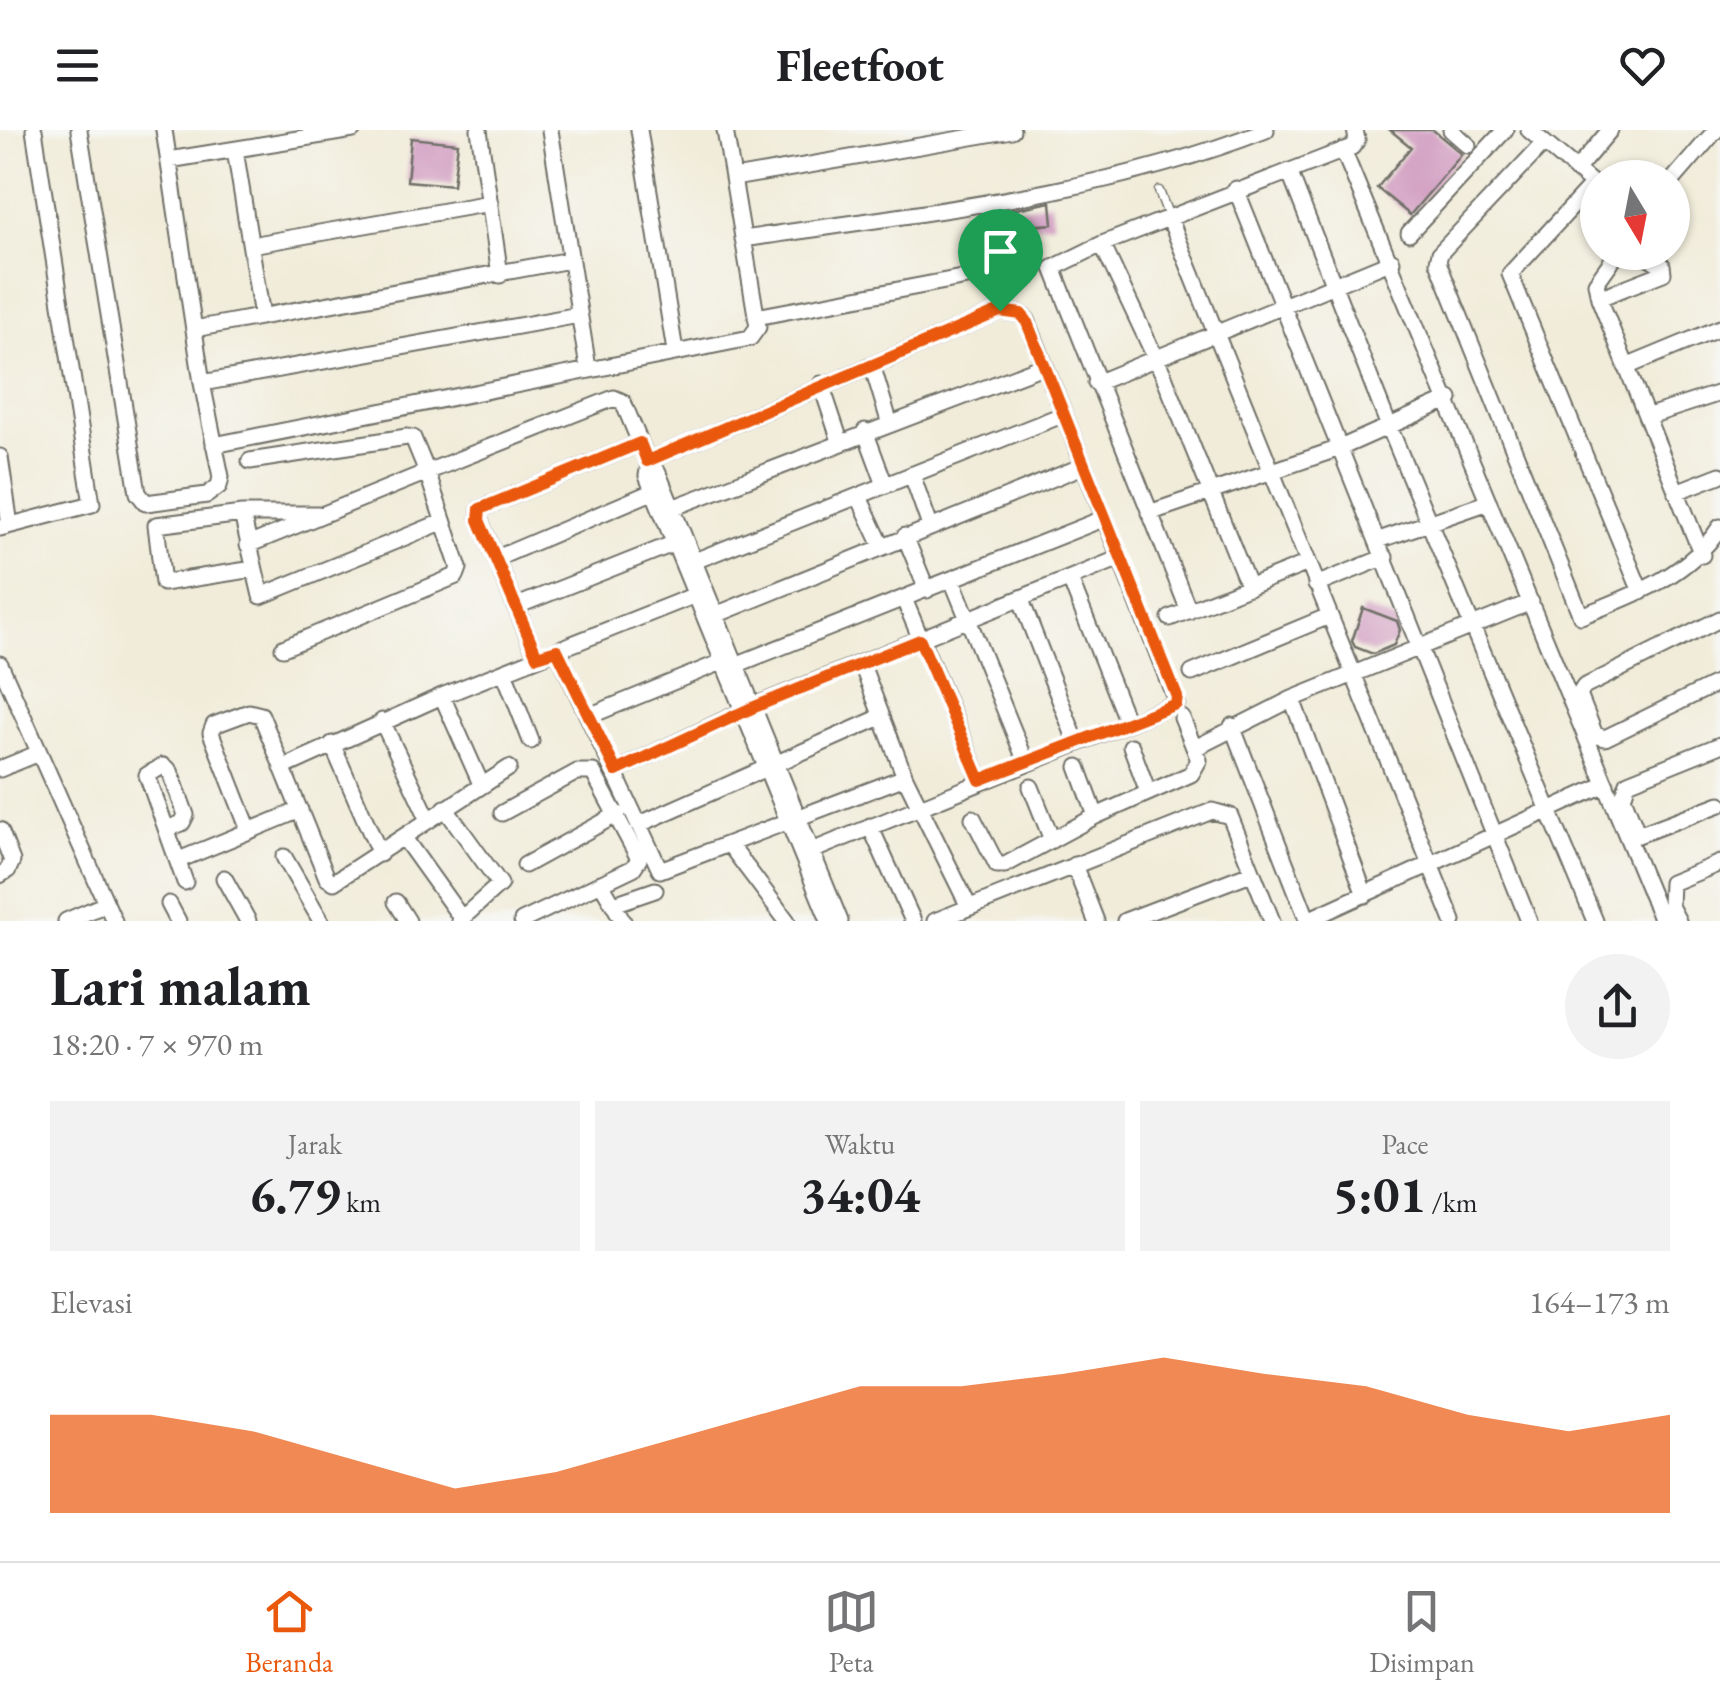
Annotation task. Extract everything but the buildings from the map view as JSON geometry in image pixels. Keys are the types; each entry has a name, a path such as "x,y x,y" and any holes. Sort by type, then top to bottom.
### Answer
{"street":[{"path":"1,464 5,527 92,504 34,130"},
{"path":"80,130 141,498 165,502 207,495 219,486 164,130"},
{"path":"169,160 353,130"},
{"path":"479,130 500,275"},
{"path":"550,130 588,368"},
{"path":"639,130 676,352"},
{"path":"214,446 750,338 756,334 756,317 725,130"},
{"path":"734,178 1012,130"},
{"path":"743,240 989,202 1099,180 1237,135 1266,130"},
{"path":"1189,611 1053,274 1060,261 1343,150 1356,140 1355,130"},
{"path":"1451,130 1468,145"},
{"path":"1409,233 1505,130"},
{"path":"1529,130 1580,173"},
{"path":"1576,170 1610,130"},
{"path":"1690,160 1716,130"},
{"path":"1543,144 1440,254 1439,272 1581,616 1641,592 1702,555 1720,527"},
{"path":"234,150 262,316"},
{"path":"1343,150 1450,399 1662,921"},
{"path":"1290,171 1390,428 1476,626 1595,921"},
{"path":"1236,190 1529,921"},
{"path":"756,317 993,272 989,202"},
{"path":"1580,202 1510,274 1641,592"},
{"path":"251,246 490,203"},
{"path":"1170,218 1453,921"},
{"path":"1102,244 1249,587"},
{"path":"194,329 570,260"},
{"path":"1096,383 1392,261"},
{"path":"1605,270 1596,283 1599,298 1702,555"},
{"path":"1599,298 1663,270"},
{"path":"648,463 821,384 1000,311 1021,314 1026,320 1178,700 810,852"},
{"path":"202,383 579,316"},
{"path":"1626,367 1720,328"},
{"path":"872,365 889,421"},
{"path":"672,508 865,430 1043,366"},
{"path":"821,384 840,441"},
{"path":"1649,416 1720,393"},
{"path":"248,546 614,398 623,402 828,921"},
{"path":"1150,514 1340,448 1450,399"},
{"path":"692,562 1062,415"},
{"path":"865,430 885,485"},
{"path":"250,460 413,438 460,568 456,576 283,648"},
{"path":"537,656 479,520 484,506 640,443"},
{"path":"713,616 1083,466"},
{"path":"912,475 930,526"},
{"path":"1676,492 1720,475"},
{"path":"659,490 672,508 678,542 692,562 698,594 713,616 728,663"},
{"path":"497,558 659,490"},
{"path":"858,497 882,546"},
{"path":"1378,540 1489,502"},
{"path":"254,569 163,583 156,525 242,514 327,514"},
{"path":"242,514 261,596 442,522"},
{"path":"589,716 904,600 1105,518"},
{"path":"905,536 926,590"},
{"path":"517,606 678,542"},
{"path":"1316,584 1386,557"},
{"path":"616,771 747,710 1120,558"},
{"path":"1170,618 1308,563"},
{"path":"1070,579 1127,722"},
{"path":"952,580 1026,762"},
{"path":"282,768 537,656 698,594"},
{"path":"904,600 980,780"},
{"path":"1020,600 1076,741"},
{"path":"1196,747 1292,698 1531,602"},
{"path":"1192,673 1329,616"},
{"path":"1720,619 1584,687 1579,696 1595,735 1605,738 1720,682"},
{"path":"557,650 658,867 664,871 906,777"},
{"path":"0,664 114,921"},
{"path":"862,665 906,777 968,907"},
{"path":"504,672 531,741"},
{"path":"442,696 481,784"},
{"path":"1292,698 1365,895"},
{"path":"249,830 211,729 258,712 329,881 339,880 510,768"},
{"path":"640,824 881,717"},
{"path":"973,818 1000,866 1096,816 1191,774 1199,760 1182,718"},
{"path":"382,722 429,820"},
{"path":"1232,726 1308,921 1606,784"},
{"path":"332,744 380,854"},
{"path":"1720,745 1628,782 1624,797 1638,835 1720,804"},
{"path":"1131,746 1148,792"},
{"path":"0,770 38,754"},
{"path":"1078,767 1096,816"},
{"path":"502,813 585,771 599,780 639,859 633,868 549,914 522,921"},
{"path":"1031,787 1052,840"},
{"path":"404,838 460,920 500,884 445,808"},
{"path":"178,860 300,810"},
{"path":"935,921 1205,812 1220,811 1230,816 1272,921"},
{"path":"525,866 618,814"},
{"path":"791,820 810,852 840,921"},
{"path":"870,826 914,921"},
{"path":"0,830 12,861 8,870 0,874"},
{"path":"166,830 185,882"},
{"path":"729,844 788,921"},
{"path":"284,857 321,921"},
{"path":"1678,921 1670,906 1671,883 1720,863"},
{"path":"1074,865 1096,921"},
{"path":"1126,921 1251,872"},
{"path":"224,878 248,921"},
{"path":"601,883 623,921"},
{"path":"614,904 655,890"},
{"path":"396,902 408,921"},
{"path":"66,921 106,904"},
{"path":"169,904 178,921"}],"lane":[{"path":"1159,191 1170,218"}],"route":[{"path":"1000,311 1021,314 1026,320 1177,697 1176,704 980,780 920,640 752,708 616,771 557,650 537,656 479,520 480,509 640,443 647,461 1000,311"}]}
